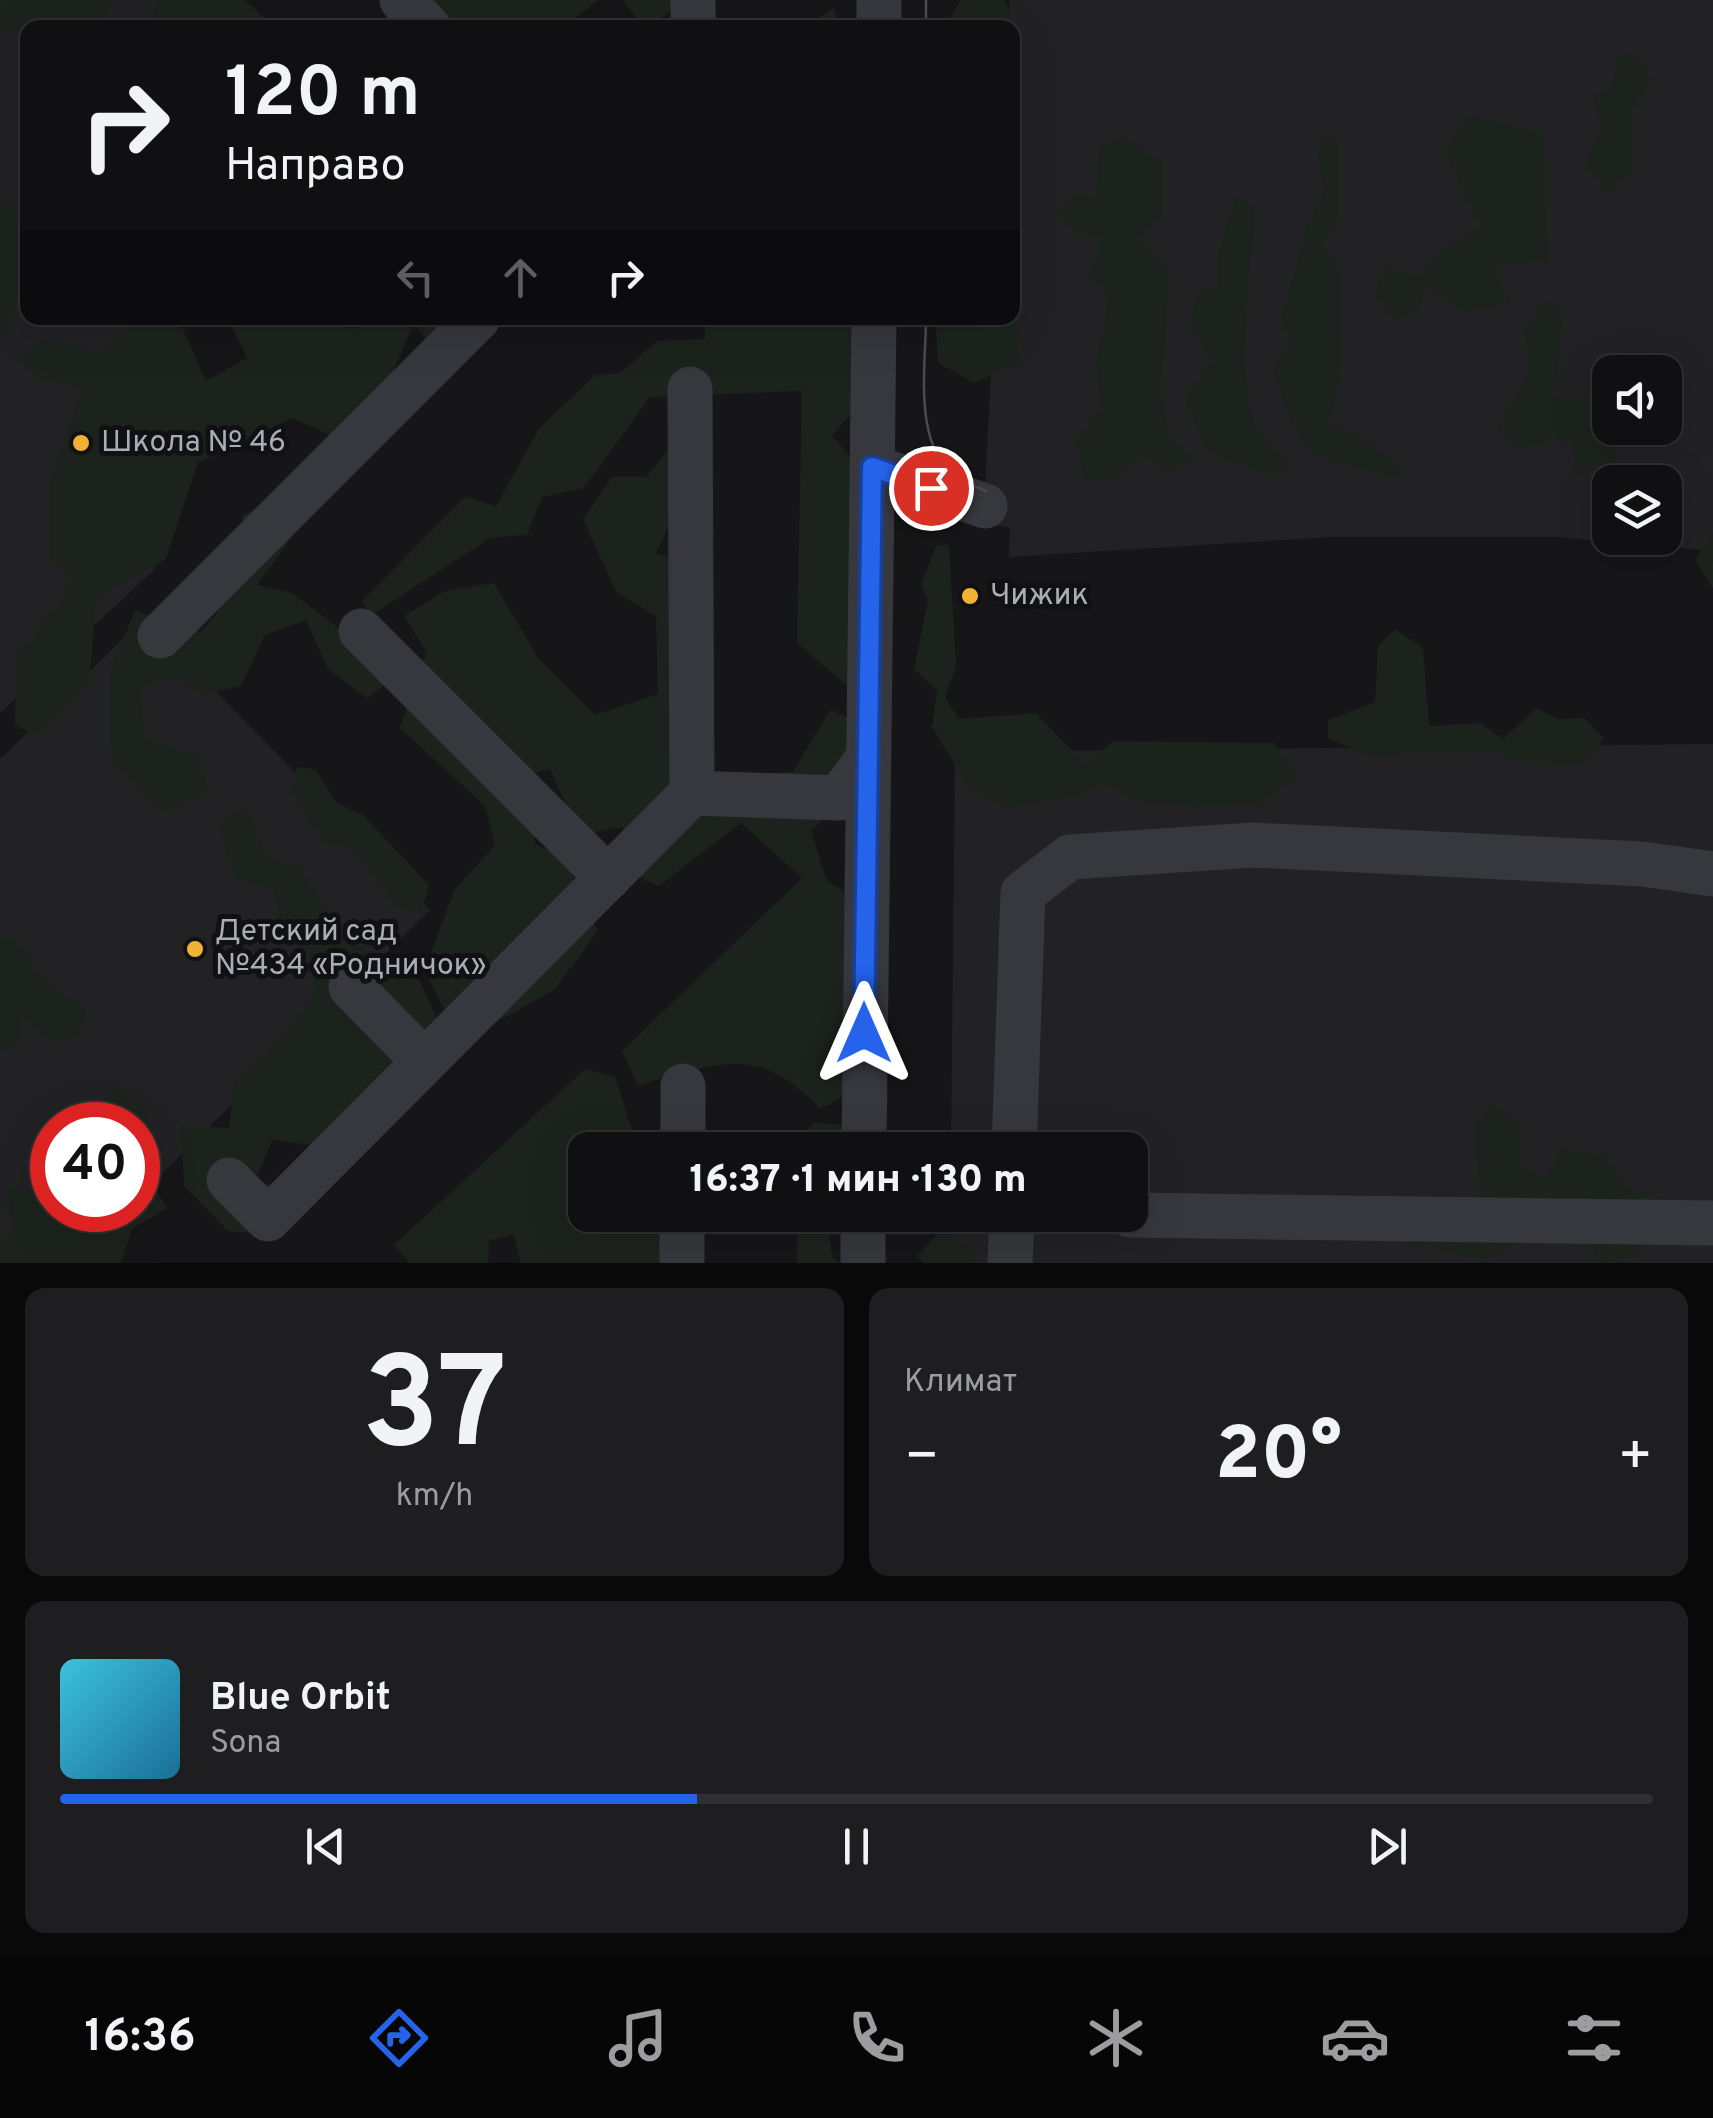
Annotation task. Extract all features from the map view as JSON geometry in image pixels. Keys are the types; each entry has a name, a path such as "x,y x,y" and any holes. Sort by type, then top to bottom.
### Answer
{"street":[{"path":"402,0 421,20"},
{"path":"160,636 471,325"},
{"path":"864,1132 874,325"},
{"path":"229,1180 268,1219 692,793 690,389"},
{"path":"872,467 985,506"},
{"path":"362,631 608,878"},
{"path":"692,793 839,798 866,761"},
{"path":"1015,1132 1023,892 1070,857 1253,845 1642,864 1713,874"},
{"path":"351,988 423,1060"},
{"path":"683,1086 683,1132"},
{"path":"1148,1215 1713,1223 1706,1263"},
{"path":"682,1232 682,1263"},
{"path":"863,1263 864,1232"},
{"path":"1010,1263 1011,1232"}],"shaded area":[{"name":"Школа № 46","path":"0,0 184,0 183,20 20,20 20,325 169,325 155,569 0,713"},
{"path":"0,0 112,0 103,20 20,20 20,31 0,30"},
{"path":"158,0 245,0 266,20 153,20"},
{"path":"430,0 598,0 577,20 431,20"},
{"path":"623,0 689,0 657,20 638,20"},
{"path":"961,0 1005,0 1012,20 948,20"},
{"path":"1009,0 1713,0 1713,551 1682,548 1682,465 1592,465 1592,540 1332,537 1009,557 1010,527 983,525 994,325 1020,325 1020,20 1009,20"},
{"path":"833,8 839,20 815,20"},
{"path":"1020,41 1023,49 1020,101"},
{"path":"1632,52 1653,78 1632,112 1632,172 1608,192 1584,166 1600,130 1593,96 1612,88 1616,60"},
{"path":"1469,115 1544,134 1548,262 1491,265 1511,304 1463,312 1428,286 1417,312 1394,322 1374,294 1387,267 1421,276 1439,253 1481,227 1444,152"},
{"path":"1120,136 1163,162 1163,215 1140,238 1169,275 1161,391 1168,434 1193,458 1171,473 1141,455 1111,480 1085,479 1076,440 1101,408 1096,362 1109,299 1090,273 1102,237 1073,233 1058,215 1079,190 1095,202 1100,145"},
{"path":"1324,136 1339,145 1339,220 1321,246 1340,272 1339,385 1328,423 1369,442 1403,468 1397,478 1343,465 1310,448 1290,418 1272,364 1293,343 1280,324 1306,229 1325,191 1317,154"},
{"path":"1236,195 1255,208 1243,360 1253,424 1292,469 1273,476 1208,453 1184,396 1213,361 1190,326 1200,287 1217,287 1219,252"},
{"path":"0,199 20,211 20,264 13,323 0,339"},
{"path":"1547,299 1563,317 1555,398 1580,398 1592,387 1592,445 1622,445 1613,462 1577,470 1571,437 1519,450 1497,429 1529,373 1524,330"},
{"path":"126,325 181,325 206,381 247,358 231,325 342,325 354,329 356,325 414,325 392,374 330,435 292,418 198,462 166,559 96,598 89,685 35,736 15,725 16,658 73,582 50,558 49,484 81,389 34,378 22,360 46,337 101,355"},
{"path":"415,325 465,325 443,361"},
{"path":"705,325 881,325 883,381 832,435 867,477 849,687 797,643 802,391 650,397 584,488 542,497 527,535 490,538 372,615 362,601 465,497 496,506 539,429 595,375 620,373 657,341 705,339"},
{"path":"935,325 1015,325 1019,363 974,383 938,363"},
{"path":"673,443 684,494 656,553 710,574 674,799 725,776 793,772 830,710 853,719 856,786 811,831 827,881 854,897 858,1088 820,1109 798,1088 756,1066 714,1066 638,1085 622,1051 802,878 741,823 659,886 638,877 623,827 579,834 550,769 533,773 535,844 564,857 598,931 554,990 471,1036 446,1014 425,970 454,890 495,845 485,806 400,728 426,652 404,616 445,591 494,583 538,658 595,715 658,694 656,616 616,592 583,519 612,477 646,477"},
{"path":"274,498 298,529 257,585 292,593 371,652 384,686 367,698 328,669 306,620 265,635 241,686 201,695 178,674 139,690 146,738 197,756 209,792 165,812 110,761 109,674 135,611 201,632 240,585 242,516"},
{"path":"1713,531 1713,588 1695,561"},
{"path":"949,545 956,666 945,697 959,719 1036,713 1086,765 1113,741 1274,743 1296,777 1258,805 1140,803 1105,785 1073,797 1007,808 968,786 932,727 937,691 914,669 928,600 921,585 936,546"},
{"name":"Детский сад №434 «Родничок»","path":"144,618 430,910 160,1175 160,1102 30,1102 30,1232 0,1263 0,759"},
{"path":"1395,629 1423,648 1429,726 1481,723 1503,739 1536,708 1558,719 1585,718 1604,739 1584,764 1518,762 1502,752 1367,756 1328,738 1328,720 1375,702 1378,646"},
{"path":"1713,744 1713,1263 950,1263 951,1232 1148,1232 1148,1132 951,1132 955,752"},
{"path":"297,767 315,769 338,804 363,815 429,885 421,914 394,906 357,852 322,841 291,792"},
{"path":"233,808 251,816 265,856 302,868 346,943 412,964 440,1026 320,1146 272,1140 256,1179 301,1200 280,1236 228,1231 184,1186 181,1125 229,1128 234,1084 311,1002 316,964 281,925 274,890 237,880 219,830"},
{"path":"0,937 15,937 44,981 86,1010 79,1035 49,1043 19,1013 20,1039 0,1053"},
{"path":"585,1069 615,1077 633,1132 568,1132 568,1232 675,1232 704,1255 704,1263 521,1263 513,1234 489,1241 488,1263 410,1263 394,1245"},
{"path":"118,1088 135,1102 102,1102"},
{"path":"1491,1102 1519,1127 1522,1168 1546,1177 1562,1147 1605,1156 1629,1189 1653,1192 1639,1256 1599,1263 1586,1238 1522,1240 1487,1259 1406,1245 1403,1211 1479,1198 1475,1124"},
{"path":"813,1122 854,1126 854,1132 808,1132"},
{"path":"30,1188 30,1232 131,1232 121,1263 0,1263 0,1238 14,1234 7,1189"},
{"path":"797,1232 829,1232 832,1257 840,1263 797,1263"},
{"path":"939,1232 946,1232 975,1252 968,1263 923,1263 917,1256"}],"tram line":[{"path":"926,0 926,20"},
{"path":"926,325 925,404 933,446 957,478 986,491"}],"place":[{"name":"Школа № 46","path":"81,443"},
{"name":"Чижик","path":"970,596"},
{"name":"Детский сад №434 «Родничок»","path":"195,949"}],"route":[{"path":"864,1033 872,467 931,488"}]}
